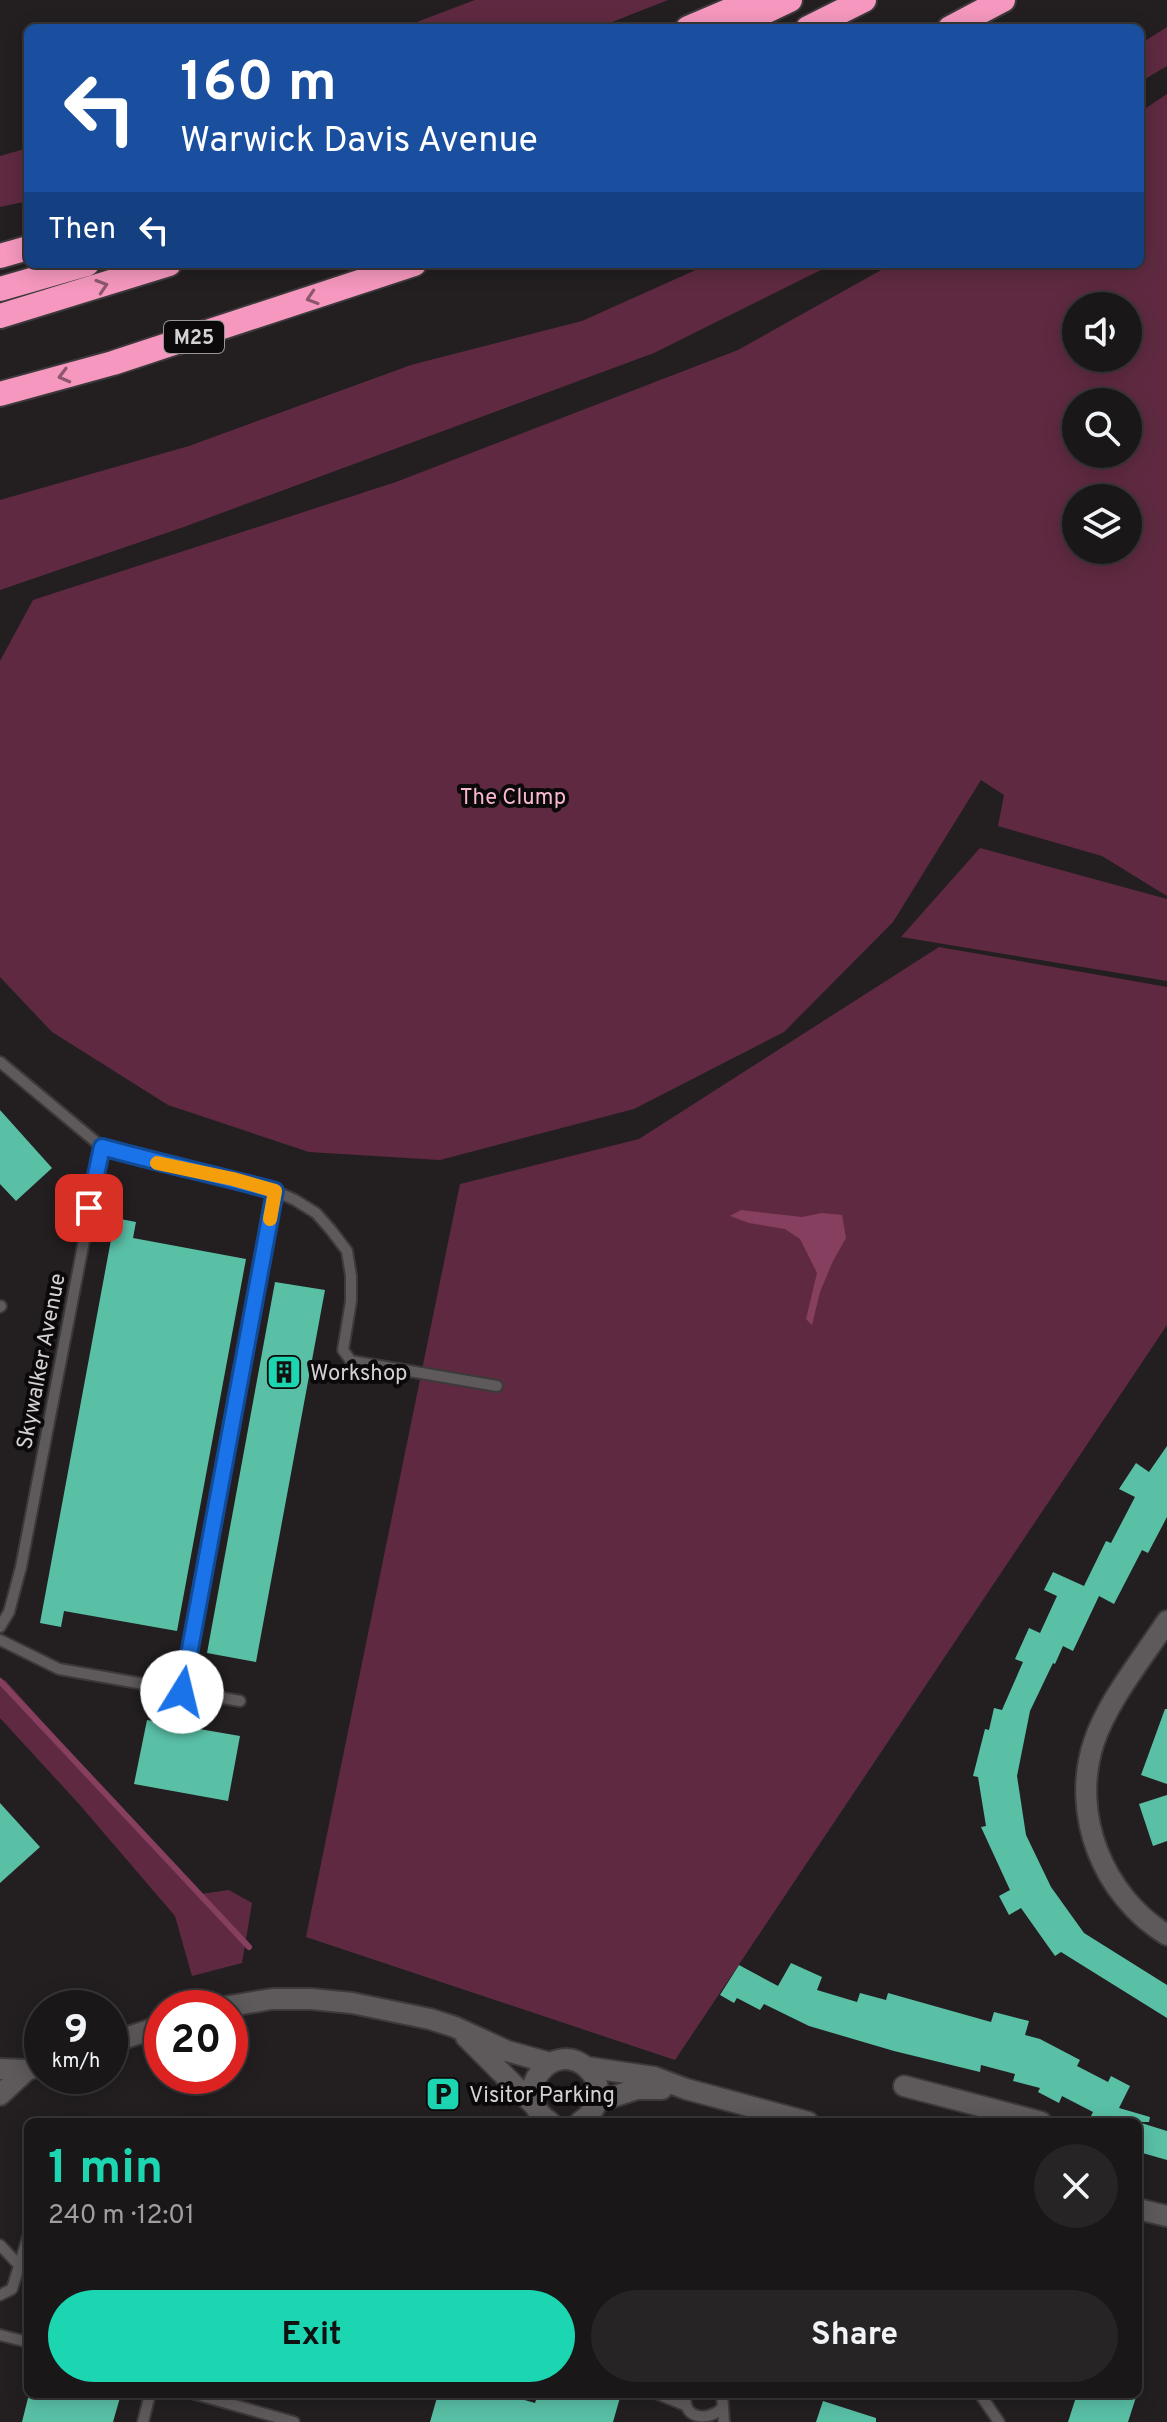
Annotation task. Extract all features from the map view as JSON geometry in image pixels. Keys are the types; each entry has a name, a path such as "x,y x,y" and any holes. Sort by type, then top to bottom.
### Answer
{"highway":[{"path":"697,24 754,0"},
{"path":"739,24 790,0"},
{"path":"816,24 864,0"},
{"path":"958,24 1003,0"},
{"path":"0,256 24,249"},
{"path":"0,289 73,268"},
{"path":"0,316 156,268"},
{"name":"M25","path":"0,394 113,363 402,268"}],"street":[{"path":"1167,1621 1106,1715 1093,1744 1088,1824 1108,1875 1142,1917 1167,1935"},
{"path":"248,2003 272,1999 311,1999 352,2003 430,2019 507,2051 550,2063 569,2060 586,2067 654,2077 686,2089 793,2118"},
{"path":"455,2027 547,2118"},
{"path":"547,2118 533,2096 534,2083 550,2063"},
{"path":"585,2118 597,2102 597,2083 586,2067"},
{"path":"0,2069 24,2068"},
{"path":"0,2095 24,2076"},
{"path":"904,2086 990,2116"},
{"path":"597,2102 637,2089 686,2089"},
{"path":"1142,2210 1167,2216"}],"lane":[{"path":"0,1062 102,1147 275,1191 316,1213 347,1251 351,1301 343,1350 351,1361 497,1386"},
{"name":"Skywalker Avenue","path":"0,1627 21,1567 102,1147"},
{"path":"182,1692 275,1191"},
{"path":"0,1640 59,1669 240,1701"},
{"path":"0,2245 19,2265"},
{"path":"0,2295 12,2289 24,2249"},
{"path":"0,2335 24,2341"},
{"path":"143,2422 149,2398"},
{"path":"209,2398 294,2422"},
{"path":"722,2398 724,2422"},
{"path":"983,2398 999,2422"},
{"path":"686,2400 692,2419 710,2420 723,2407"}],"green space":[{"path":"475,0 668,0 607,24 412,24"},
{"path":"1167,27 1167,66 1144,80 1144,41"},
{"name":"The Clump","path":"1167,94 1167,896 1102,856 998,826 1004,795 981,780 893,922 784,1032 634,1109 440,1160 309,1152 168,1105 52,1032 0,977 0,661 33,600 396,482 738,350 885,268 1144,268 1144,109"},
{"path":"24,149 24,202 0,207 0,156"},
{"path":"700,268 825,268 654,353 181,528 0,590 0,500 189,446 411,365 582,321"},
{"path":"980,848 1167,899 1167,981 901,937"},
{"path":"939,947 1167,987 1167,1325 675,2060 306,1937 460,1184 639,1139"},
{"path":"5,1680 201,1894 229,1890 252,1903 242,1963 192,1976 175,1916 0,1718 0,1683"}],"shaded area":[{"path":"741,1210 802,1217 822,1213 842,1215 846,1238 820,1292 812,1325 806,1319 817,1273 800,1239 785,1229 749,1223 730,1216"}],"building":[{"path":"0,1110 52,1168 16,1201 0,1184"},
{"path":"115,1218 136,1222 133,1238 246,1259 177,1631 64,1611 61,1627 40,1623"},
{"path":"275,1282 325,1290 256,1662 207,1653"},
{"path":"1167,1446 1167,1517 1148,1553 1142,1550 1114,1604 1099,1596 1073,1651 1063,1646 1053,1663 1030,1711 1017,1776 1026,1835 1051,1887 1084,1933 1167,1985 1167,2018 1061,1952 1055,1956 1021,1908 1009,1915 999,1896 1010,1890 981,1827 986,1826 978,1777 973,1776 985,1729 989,1730 994,1708 1002,1710 1023,1662 1015,1659 1029,1628 1040,1633 1057,1596 1044,1590 1053,1572 1084,1586 1106,1541 1111,1543 1135,1497 1119,1489 1136,1463 1149,1472"},
{"path":"1167,1709 1167,1784 1141,1775"},
{"path":"147,1720 240,1736 228,1801 134,1784"},
{"path":"1167,1795 1167,1841 1153,1846 1139,1804"},
{"path":"0,1803 40,1847 0,1883"},
{"path":"791,1963 822,1977 817,1990 857,2002 860,1993 886,2000 888,1993 991,2022 994,2012 1029,2021 1025,2035 1040,2039 1080,2060 1077,2066 1108,2082 1111,2076 1130,2086 1119,2108 1150,2117 1149,2122 1142,2122 1142,2118 1090,2118 1093,2112 1062,2096 1059,2103 1038,2092 1040,2088 1013,2081 1015,2074 981,2065 980,2072 894,2051 809,2026 764,2004 760,2010 737,1998 734,2003 720,1995 739,1965 778,1986"},
{"path":"1142,2123 1167,2131 1167,2160 1142,2153"},
{"path":"28,2398 120,2398 113,2422 22,2422"},
{"path":"437,2398 518,2398 535,2403 537,2398 620,2398 613,2422 430,2422"},
{"path":"1076,2398 1136,2398 1128,2422 1068,2422"},
{"path":"823,2401 876,2418 876,2422 816,2422"}],"waterway":[{"path":"0,1681 249,1947"}],"slow traffic":[{"path":"157,1163 275,1191 270,1219"}],"place":[{"name":"Workshop","path":"284,1372"},
{"name":"Visitor Parking","path":"443,2094"}],"route":[{"path":"89,1208 102,1147 275,1191 182,1692"}]}
